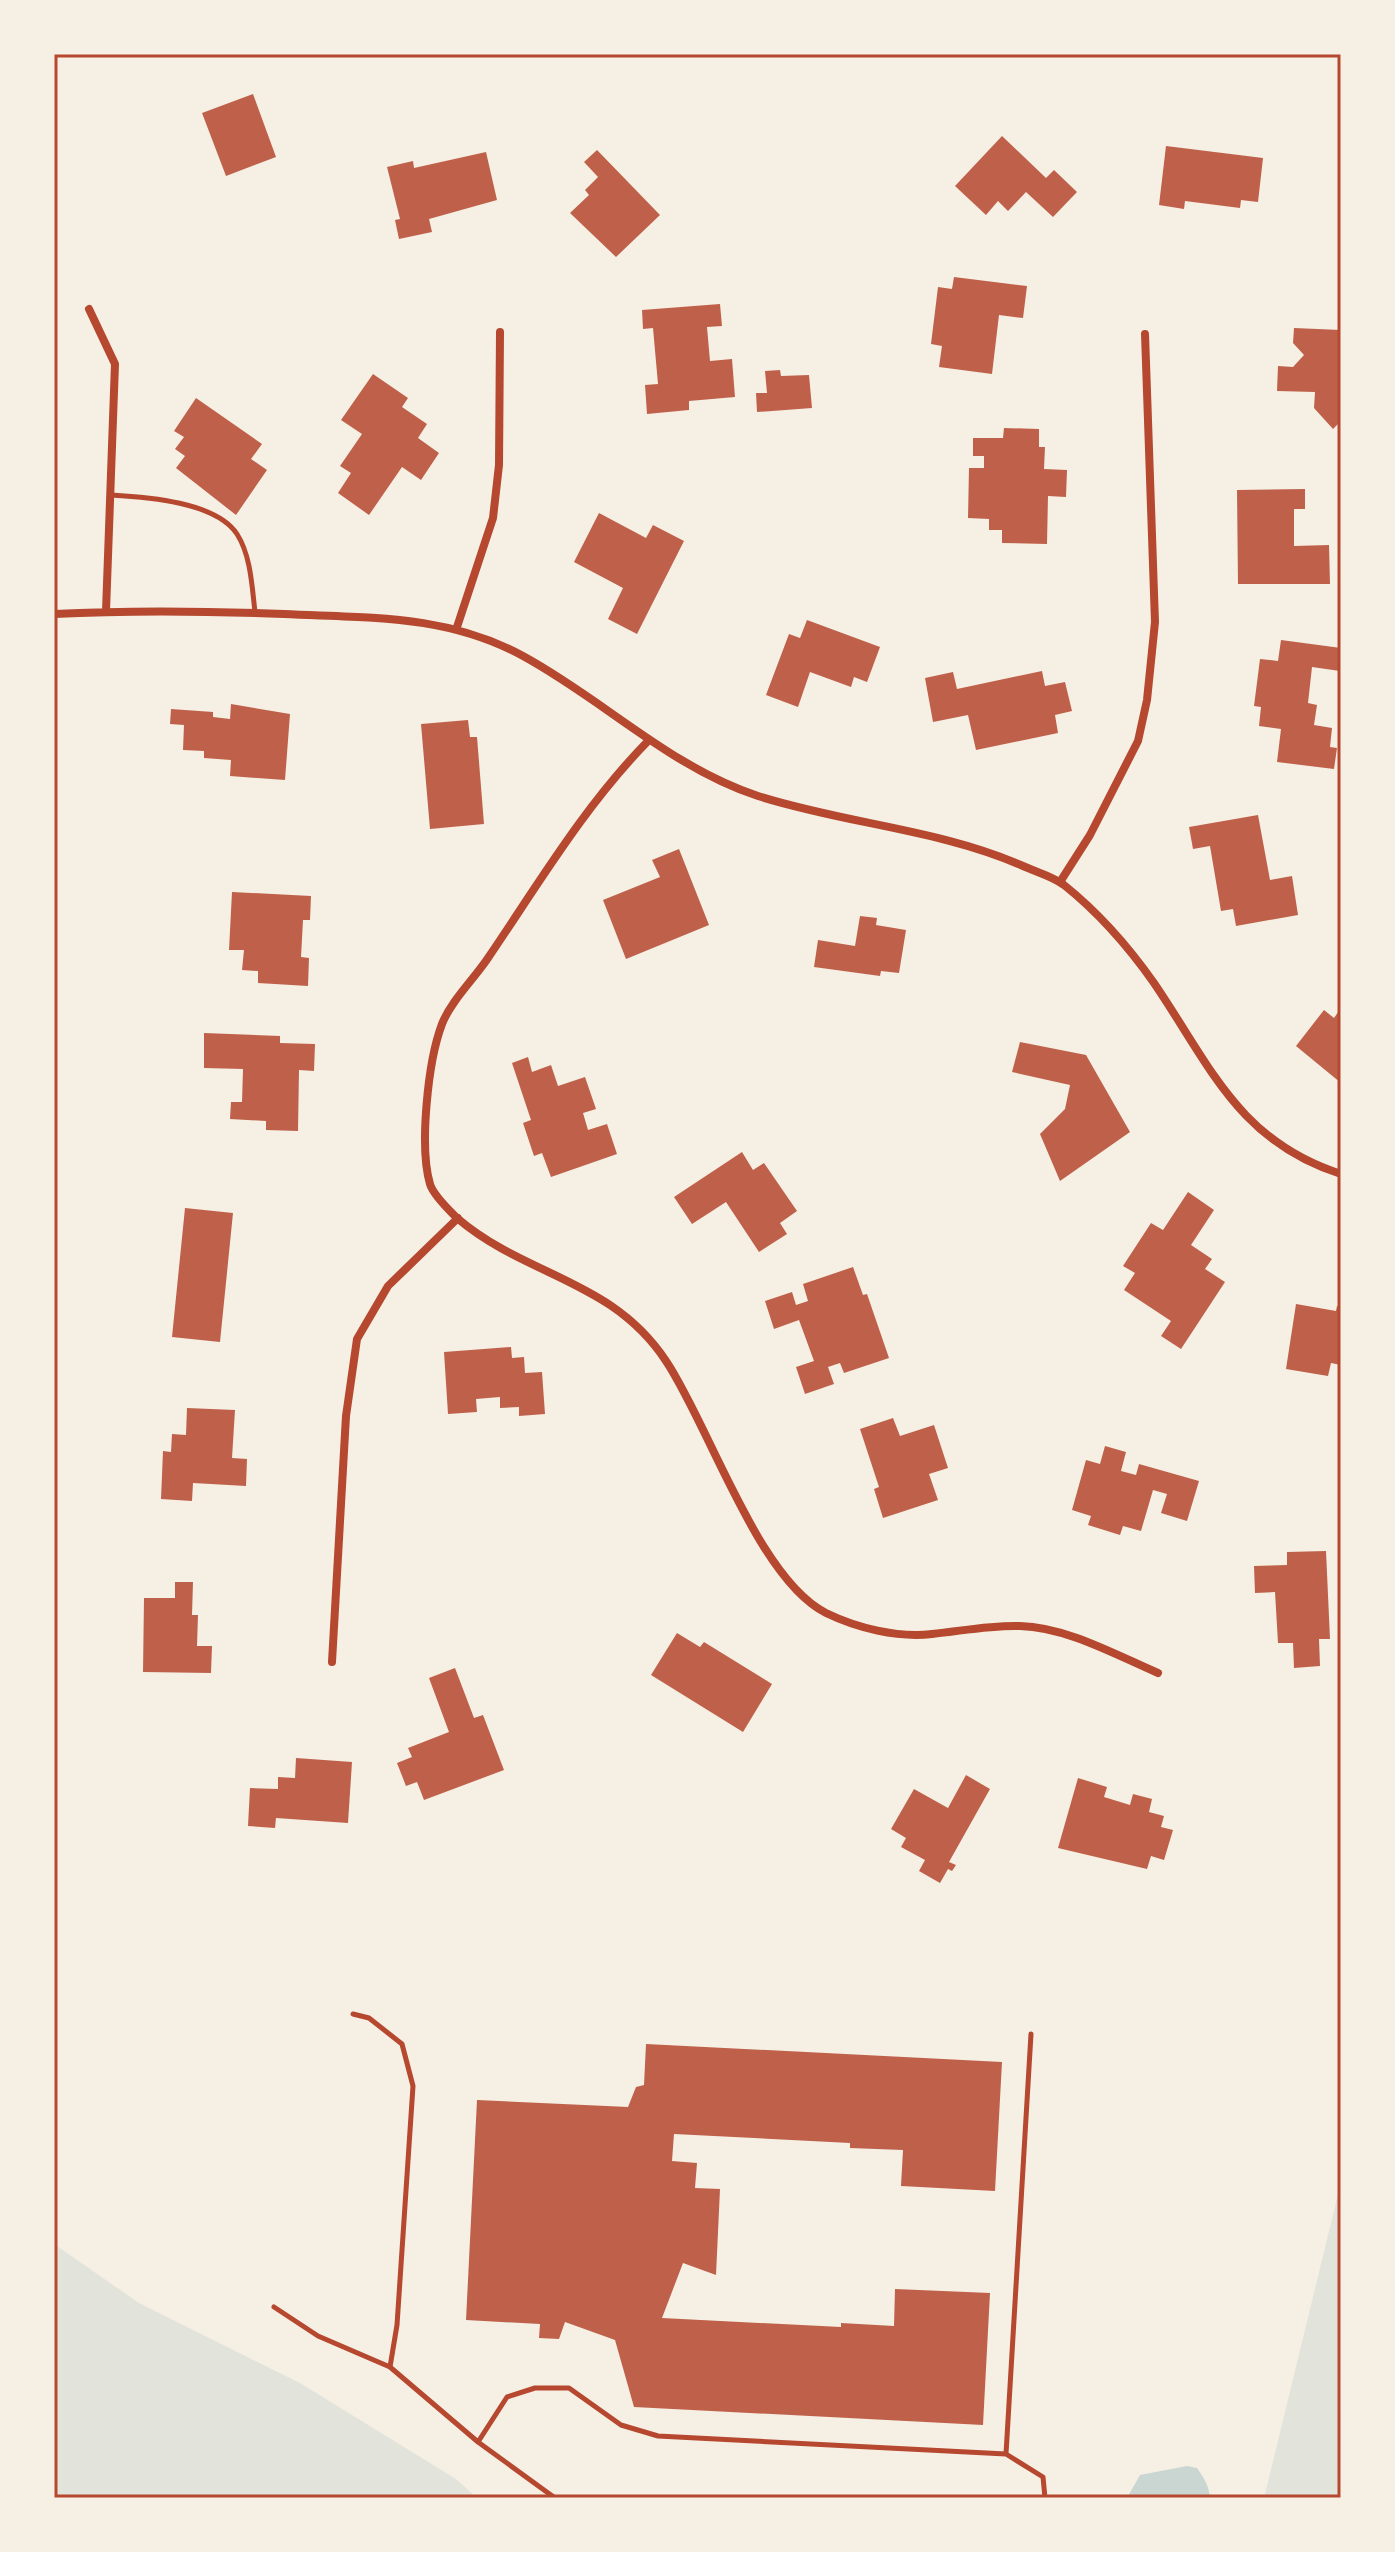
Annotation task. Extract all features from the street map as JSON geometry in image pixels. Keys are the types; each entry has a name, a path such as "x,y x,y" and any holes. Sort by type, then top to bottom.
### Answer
{"street":[{"path":"89,309 115,364 106,611"},
{"path":"457,627 493,518 499,465 500,332"},
{"path":"1060,882 1090,835 1138,741 1147,700 1155,622 1145,334"},
{"path":"54,614 106,611 385,616 457,627 524,656 719,783 814,814 937,836 1002,857 1060,882 1119,936 1225,1094 1246,1118 1281,1145 1320,1167 1341,1174"},
{"path":"649,740 617,773 563,845 442,1024 427,1101 424,1145 430,1187 458,1218 521,1259 610,1301 640,1327 666,1361 759,1537 782,1571 821,1611 855,1625 896,1634 931,1635 967,1627 1024,1626 1071,1638 1158,1673"},
{"path":"332,1662 346,1416 357,1339 388,1286 458,1218"}],"lane":[{"path":"111,495 184,504 223,518 238,535 248,560 255,613"},
{"path":"353,2014 369,2018 402,2044 413,2086 397,2325 390,2367"},
{"path":"1006,2454 1031,2034"},
{"path":"274,2307 318,2336 390,2367 478,2442 555,2498"},
{"path":"478,2442 507,2397 535,2388 569,2388 621,2425 658,2436 1006,2454 1043,2477 1045,2498"}],"shaded area":[{"path":"1341,2182 1341,2498 1264,2498"},
{"path":"54,2244 139,2303 300,2383 456,2479 477,2498 54,2498"},
{"path":"1187,2466 1197,2468 1206,2482 1210,2498 1127,2498 1140,2475"}],"building":[{"path":"253,94 276,157 226,176 202,113"},
{"path":"1002,136 1046,178 1054,170 1077,192 1053,217 1026,192 1008,211 998,201 986,215 955,186"},
{"path":"1166,146 1263,158 1258,202 1241,200 1240,208 1185,201 1184,209 1159,205"},
{"path":"597,150 660,215 616,257 570,213 589,195 585,190 598,177 584,162"},
{"path":"486,152 497,200 429,219 432,232 399,239 395,220 400,219 387,167 413,161 414,168"},
{"path":"954,277 1027,286 1023,318 999,315 992,374 939,367 942,346 931,344 938,287 952,289"},
{"path":"720,304 722,326 707,327 710,361 732,359 735,397 689,401 689,410 647,414 645,385 658,384 653,328 643,329 642,310"},
{"path":"1294,328 1341,330 1341,421 1333,429 1314,408 1315,392 1277,391 1278,366 1293,367 1304,355 1293,343"},
{"path":"780,370 781,376 809,375 812,408 757,412 756,393 767,393 765,371"},
{"path":"373,374 408,398 402,407 427,424 418,438 439,453 421,480 402,467 369,515 338,493 351,473 340,466 362,434 341,420"},
{"path":"196,398 262,444 251,459 267,470 236,515 176,468 185,456 175,449 184,437 174,431"},
{"path":"1004,428 1039,429 1039,447 1045,447 1044,469 1067,470 1066,497 1048,496 1047,544 1002,543 1002,530 989,530 989,519 968,518 969,468 984,468 984,456 973,456 973,438 1003,438"},
{"path":"1305,489 1305,509 1294,509 1294,546 1329,545 1330,584 1238,584 1237,490"},
{"path":"599,513 646,538 653,525 684,541 637,634 608,619 623,588 574,562"},
{"path":"807,620 880,647 867,682 854,677 851,687 810,672 798,707 766,695 789,634 800,638"},
{"path":"1281,640 1341,648 1340,671 1312,667 1308,703 1317,705 1314,725 1332,728 1330,747 1337,748 1334,769 1277,762 1281,729 1259,726 1261,707 1254,706 1260,659 1278,661"},
{"path":"1042,671 1045,686 1065,682 1072,711 1055,715 1058,733 976,750 968,715 933,722 925,678 953,672 957,689"},
{"path":"231,704 290,714 285,780 230,776 231,760 204,758 204,751 183,750 184,725 170,724 171,709 213,712 213,717 230,719"},
{"path":"468,720 470,737 477,737 484,824 430,829 421,724"},
{"path":"1258,815 1270,880 1292,876 1298,915 1236,926 1233,909 1221,911 1210,846 1193,849 1189,827"},
{"path":"679,849 709,925 626,959 603,900 660,877 652,860"},
{"path":"232,892 311,896 310,920 303,920 301,957 309,958 308,986 258,983 258,971 242,970 244,950 229,950"},
{"path":"860,916 877,918 876,925 906,930 899,973 881,971 880,976 814,967 818,940 855,946"},
{"path":"1341,1008 1341,1083 1296,1046 1324,1010 1334,1018"},
{"path":"204,1033 280,1036 280,1043 315,1044 314,1071 299,1070 298,1131 266,1130 266,1121 230,1119 231,1102 242,1102 243,1069 204,1068"},
{"path":"1020,1042 1086,1055 1130,1132 1060,1181 1040,1134 1065,1109 1070,1085 1012,1072"},
{"path":"528,1057 532,1072 551,1065 558,1086 585,1077 596,1109 583,1113 588,1130 607,1124 617,1154 551,1177 542,1153 534,1156 523,1123 531,1120 512,1063"},
{"path":"742,1152 753,1170 764,1163 797,1211 780,1223 787,1234 759,1252 726,1202 692,1224 674,1197"},
{"path":"1188,1192 1214,1210 1191,1245 1212,1259 1205,1269 1225,1282 1181,1349 1161,1336 1171,1321 1124,1290 1135,1273 1123,1266 1151,1223 1163,1230"},
{"path":"185,1208 233,1213 220,1342 172,1337"},
{"path":"853,1267 863,1295 867,1294 889,1358 844,1373 840,1363 828,1367 834,1384 805,1394 796,1367 814,1361 799,1320 774,1329 765,1301 792,1292 796,1305 808,1301 803,1284"},
{"path":"1296,1304 1336,1311 1337,1306 1341,1307 1341,1365 1331,1363 1328,1376 1286,1369"},
{"path":"511,1347 512,1358 524,1357 525,1373 542,1372 545,1414 519,1416 519,1407 500,1408 500,1397 476,1399 477,1412 448,1414 444,1352"},
{"path":"187,1408 235,1410 232,1458 247,1459 246,1486 193,1483 192,1501 161,1499 163,1451 171,1452 172,1434 186,1435"},
{"path":"893,1418 900,1436 934,1425 948,1468 929,1474 938,1500 883,1518 874,1489 879,1487 860,1429"},
{"path":"1105,1446 1126,1452 1121,1471 1136,1475 1139,1464 1199,1481 1187,1521 1161,1513 1167,1494 1153,1490 1141,1531 1123,1526 1120,1535 1088,1525 1091,1516 1072,1510 1086,1460 1100,1464"},
{"path":"1326,1551 1330,1639 1319,1639 1320,1666 1294,1668 1293,1643 1278,1643 1275,1592 1255,1593 1254,1566 1287,1565 1287,1552"},
{"path":"175,1582 193,1582 192,1615 198,1615 197,1646 212,1646 211,1673 143,1672 144,1598 175,1598"},
{"path":"677,1633 700,1647 704,1642 772,1684 743,1732 651,1675"},
{"path":"455,1668 474,1718 483,1715 504,1770 424,1800 417,1782 406,1786 397,1763 412,1757 408,1748 449,1732 429,1678"},
{"path":"296,1758 352,1762 348,1823 276,1818 275,1828 248,1826 250,1788 278,1789 278,1777 295,1778"},
{"path":"966,1775 990,1789 949,1862 956,1865 952,1871 948,1869 940,1883 919,1871 925,1860 901,1847 906,1838 891,1829 914,1789 948,1808"},
{"path":"1078,1778 1107,1787 1104,1797 1130,1805 1133,1794 1152,1799 1149,1812 1164,1816 1161,1827 1173,1830 1164,1860 1151,1856 1147,1869 1058,1848"},
{"path":"646,2044 1002,2062 995,2191 901,2186 903,2150 850,2148 850,2143 674,2134 672,2161 697,2163 695,2188 720,2189 716,2275 683,2263 662,2318 841,2327 841,2323 894,2326 895,2289 990,2293 983,2425 634,2407 615,2340 565,2322 559,2339 539,2338 540,2324 466,2320 477,2100 628,2107 636,2087 644,2085"}]}
